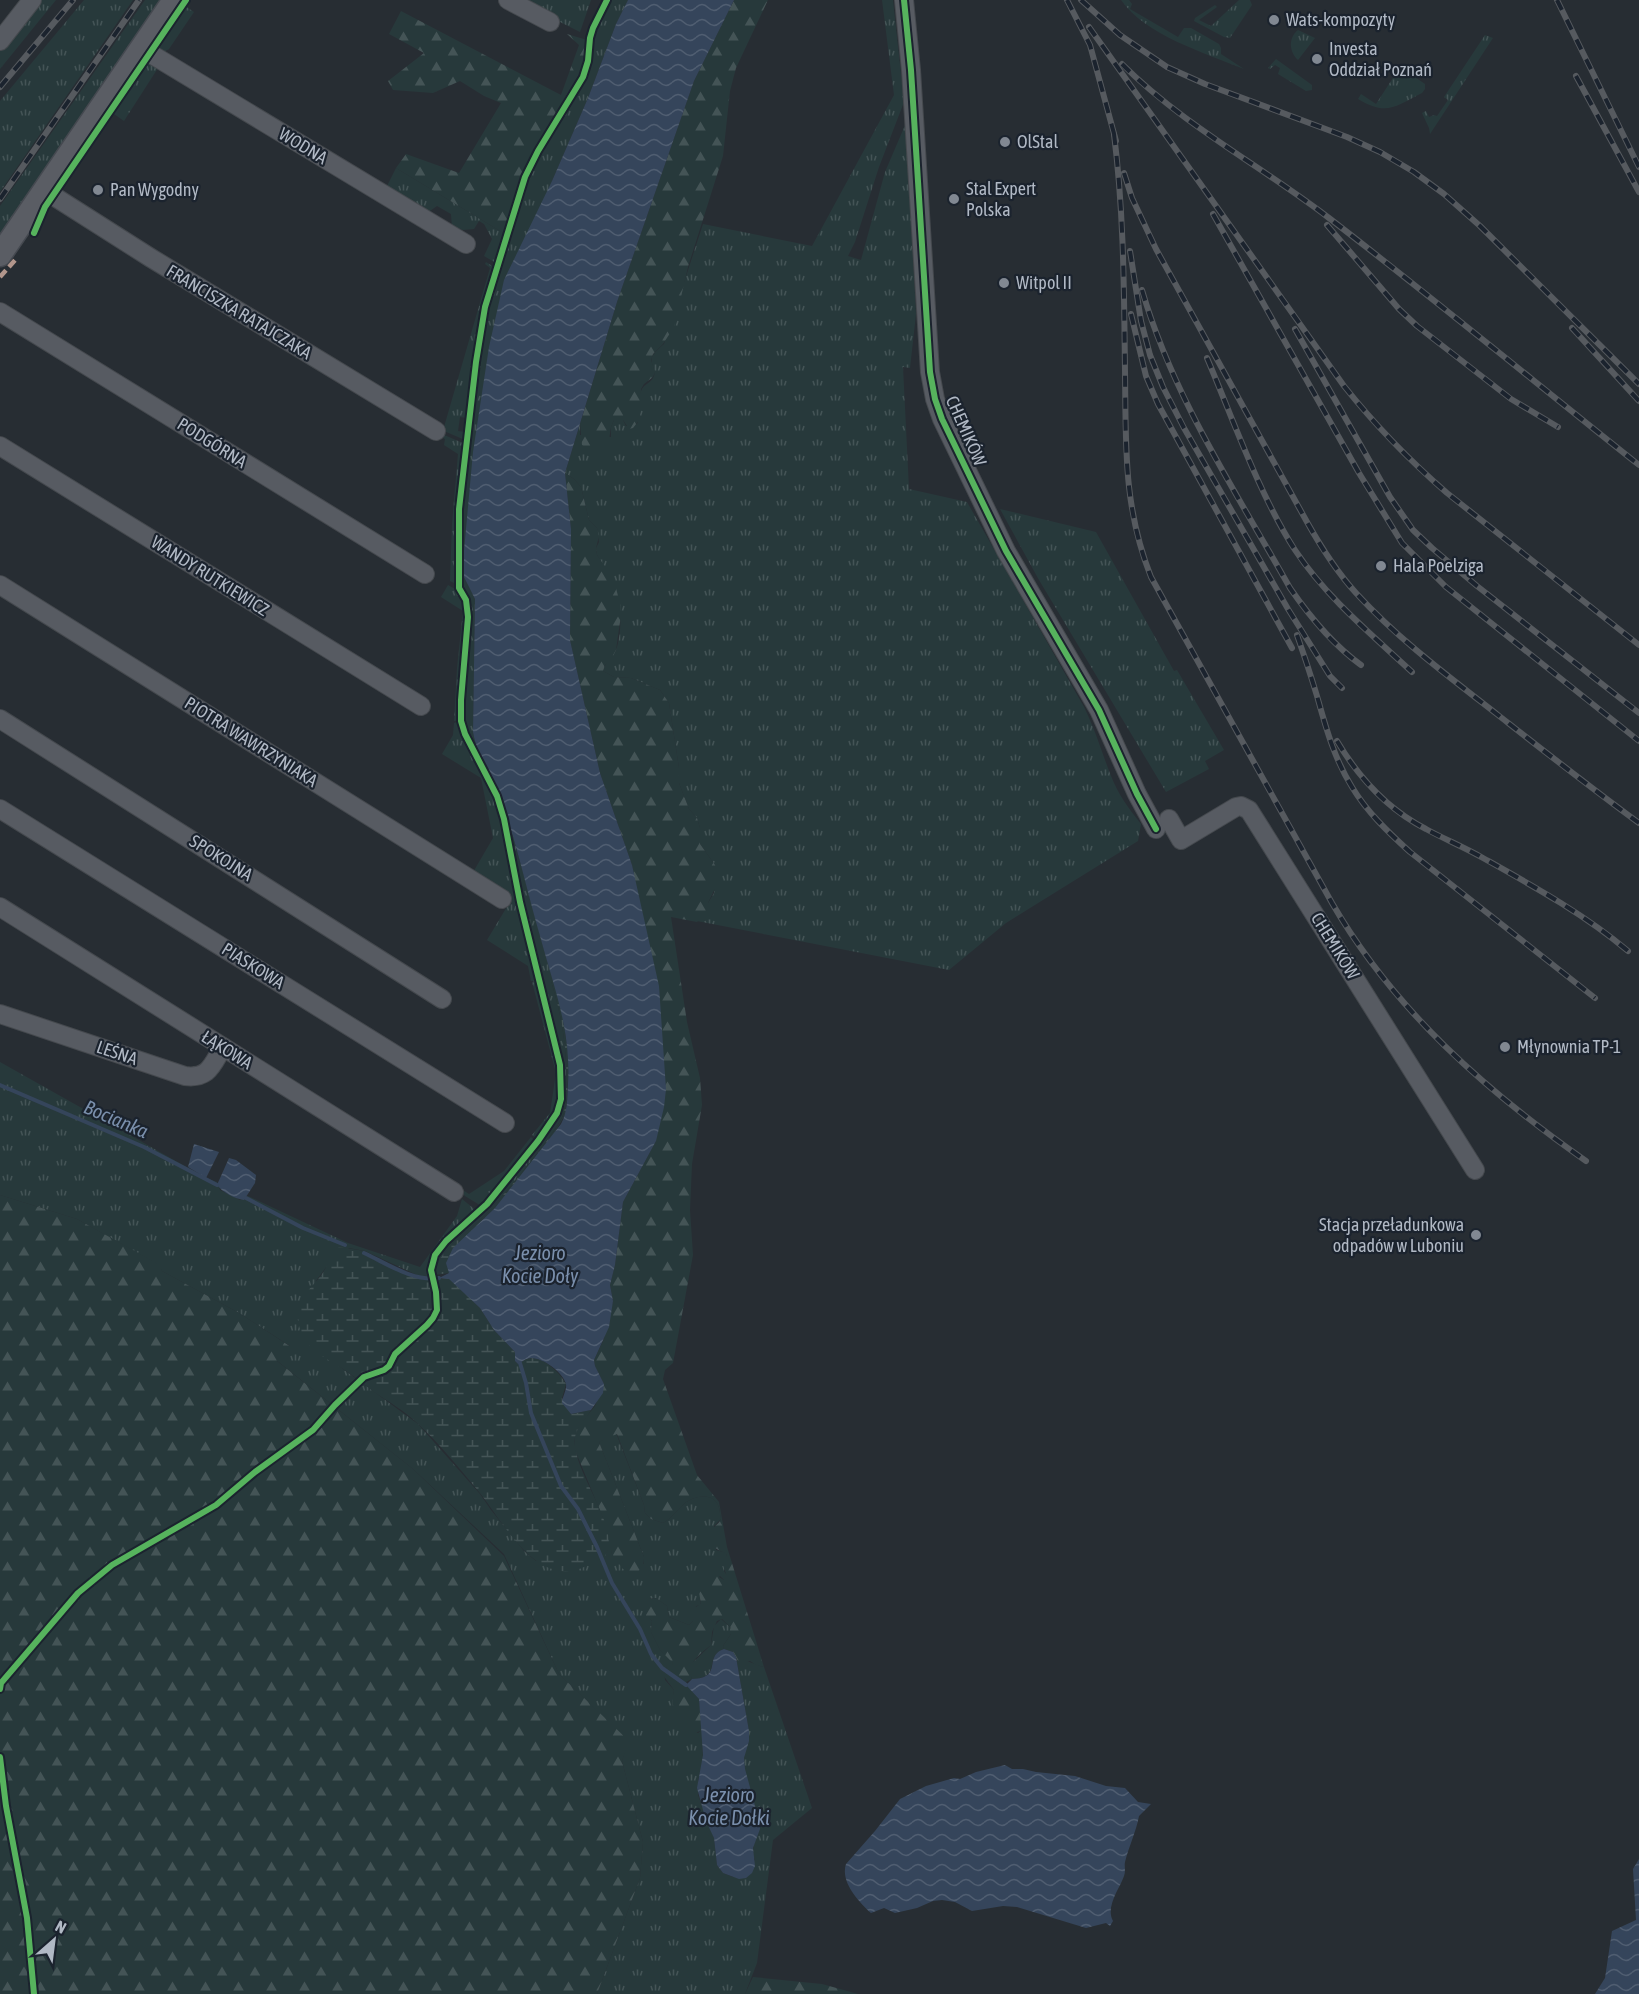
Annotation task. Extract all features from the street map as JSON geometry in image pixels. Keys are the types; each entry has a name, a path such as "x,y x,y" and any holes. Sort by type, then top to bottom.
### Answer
{"main road":[{"path":"0,255 174,0"}],"street":[{"path":"0,40 32,0"},
{"path":"508,0 550,22"},
{"name":"CHEMIKÓW","path":"904,0 911,70 930,372 935,399 942,419 996,531 1099,710 1137,794 1162,824 1182,840 1236,807 1241,806 1249,810 1474,1170"},
{"name":"WODNA","path":"141,48 466,244"},
{"name":"FRANCISZKA RATAJCZAKA","path":"44,190 436,432"},
{"name":"PODGÓRNA","path":"0,312 425,574"},
{"name":"WANDY RUTKIEWICZ","path":"0,446 421,706"},
{"name":"PIOTRA WAWRZYNIAKA","path":"0,585 502,899"},
{"name":"SPOKOJNA","path":"0,719 442,999"},
{"name":"PIASKOWA","path":"0,809 505,1123"},
{"name":"ŁĄKOWA","path":"0,908 454,1192"},
{"name":"LEŚNA","path":"0,1014 185,1076 201,1076 222,1047"}],"green space":[{"path":"41,0 56,0 0,69 0,50"},
{"path":"84,0 133,0 0,192 0,101"},
{"path":"145,0 166,0 0,242 0,206"},
{"path":"516,0 591,0 580,32"},
{"path":"609,0 628,0 552,181 462,573 475,599 473,732 478,751 503,804 553,980 551,981 565,1048 565,1107 560,1121 540,1150 488,1212 446,1251 434,1275 433,1264 441,1248 489,1205 550,1128 562,1099 563,1081 559,1049 521,902 505,819 498,797 466,734 462,721 469,609 461,587 462,508 482,332 487,308 528,179 540,153 584,79 590,62 592,39"},
{"path":"734,0 768,0 736,68 730,91 723,156 688,267 674,327 653,354 651,360 655,372 641,389 640,419 633,428 629,429 623,420 614,420 608,446 592,450 582,445 580,424 617,302 694,81"},
{"path":"882,0 893,0 904,102 848,256 861,260 885,172 906,123 916,314 910,368 903,367 909,489 967,502 1084,707 1114,783 1141,824 1138,841 1006,923 949,970 671,916 708,910 708,903 714,893 715,865 700,844 700,828 697,818 689,809 679,783 679,768 669,703 660,690 631,678 614,677 603,671 616,651 620,635 618,599 597,555 596,548 599,542 597,528 589,520 581,487 565,473 580,424 580,435 611,437 614,420 623,420 626,426 637,424 641,392 654,375 652,358 664,344 703,224 812,246 894,95"},
{"path":"1121,0 1129,0 1132,4 1130,9 1178,37 1184,28 1191,28 1219,44 1221,54 1244,69 1160,33 1132,12"},
{"path":"1239,0 1250,0 1252,5 1230,38 1194,21 1215,5 1217,7 1199,20 1211,26"},
{"path":"185,6 194,12 169,49 162,53 156,49"},
{"path":"401,11 561,95 579,45 567,34 587,40 581,77 531,161 505,234 396,168 406,154 459,173 501,103 484,96 460,81 433,93 393,90 388,81 424,53 389,34"},
{"path":"1298,30 1315,38 1298,60 1293,53 1291,41"},
{"path":"1485,35 1493,38 1430,134 1422,113 1426,111 1429,117 1437,116 1448,100 1444,97"},
{"path":"1276,59 1312,85 1312,90 1306,91 1278,74 1280,68 1275,65 1268,68"},
{"path":"150,63 158,68 124,121 114,114 114,111 146,64"},
{"path":"1400,67 1425,84 1422,93 1390,108 1376,107 1358,99 1361,94 1376,104"},
{"path":"396,168 505,234 496,263 484,256 492,239 484,224 479,221 474,229 463,230 452,227 451,214 437,206 427,213 385,190"},
{"path":"486,262 494,267 478,330 467,418 460,417 458,431 465,432 465,440 444,431 444,427 490,268 485,264"},
{"path":"442,434 465,444 457,509 456,584 450,581 458,454 444,445 445,439 441,437"},
{"path":"565,473 581,487 589,520 597,528 599,536 597,555 614,580 620,604 621,615 616,650 603,671 614,677 631,678 660,690 669,703 679,768 679,783 689,809 697,818 700,828 700,844 715,865 718,876 717,884 708,903 708,910 697,922 671,917 687,1022 700,1078 702,1105 692,1164 690,1210 693,1255 673,1363 665,1370 663,1379 697,1475 719,1502 727,1547 764,1667 750,1661 742,1664 733,1652 724,1649 723,1646 731,1634 731,1628 722,1619 717,1621 712,1632 711,1645 692,1664 692,1679 686,1682 699,1699 702,1730 697,1732 684,1725 675,1710 674,1690 663,1675 667,1667 673,1664 660,1650 651,1632 652,1621 644,1614 642,1607 649,1599 656,1598 667,1606 669,1617 689,1625 693,1621 690,1614 692,1609 701,1604 698,1586 703,1577 714,1574 728,1580 723,1565 727,1554 712,1545 709,1539 712,1530 721,1519 718,1505 711,1498 697,1497 684,1504 663,1523 651,1519 645,1513 617,1434 599,1442 644,1557 643,1566 636,1573 623,1569 612,1554 603,1518 575,1450 575,1435 579,1426 595,1406 604,1384 594,1360 604,1339 613,1301 610,1285 615,1265 623,1202 656,1141 632,865 600,773 570,640 571,529"},
{"path":"1000,509 1096,532 1174,671 1177,670 1224,750 1205,761 1209,769 1166,792 1039,580"},
{"path":"448,585 462,595 467,613 459,688 460,720 454,721 463,611 441,597"},
{"path":"460,721 496,797 503,819 519,902 539,982 531,981 528,966 487,940 511,900 472,874 493,838 481,778 442,754 453,735 454,723"},
{"path":"553,980 562,1010 569,1061 566,1113 553,1136 536,1158 495,1208 482,1220 449,1273 434,1275 446,1251 499,1200 552,1134 564,1112 565,1048 551,981"},
{"path":"532,982 540,984 558,1048 562,1081 556,1112 538,1140 532,1135 550,1113 556,1073"},
{"path":"0,1062 206,1178 217,1182 220,1190 240,1200 248,1196 348,1243 420,1267 457,1216 462,1199 478,1212 453,1232 438,1248 432,1257 431,1276 417,1275 365,1251 349,1248 329,1263 316,1281 309,1344 418,1424 480,1494 524,1551 536,1561 602,1559 607,1552 608,1532 612,1554 644,1564 644,1557 599,1442 616,1433 645,1513 651,1519 663,1523 684,1504 697,1497 707,1497 715,1501 719,1507 721,1519 714,1526 716,1550 727,1553 724,1571 728,1580 720,1576 700,1598 701,1605 696,1606 693,1621 689,1625 669,1617 667,1606 656,1598 649,1599 649,1618 652,1621 651,1632 660,1650 673,1664 664,1671 665,1680 674,1690 674,1704 678,1716 698,1733 702,1730 703,1763 698,1780 698,1795 714,1838 717,1865 723,1873 733,1877 755,1860 753,1851 760,1824 745,1774 744,1759 749,1731 736,1657 738,1661 764,1667 812,1808 773,1840 757,1963 745,1994 597,1994 640,1878 643,1842 622,1761 628,1741 559,1674 504,1554 413,1469 276,1360 290,1346 239,1313 162,1271 159,1265 77,1219 0,1195"},
{"path":"531,1137 536,1142 483,1207 465,1196 455,1185 469,1194 504,1171"},
{"path":"0,1195 77,1219 160,1265 162,1271 239,1313 291,1347 277,1361 413,1469 504,1556 559,1674 629,1741 622,1761 643,1842 640,1878 597,1994 0,1994"},
{"path":"339,1247 365,1251 364,1254 395,1270 415,1277 449,1278 480,1308 494,1330 515,1352 515,1361 518,1364 527,1359 536,1359 547,1363 560,1375 566,1384 562,1398 571,1414 591,1410 576,1433 576,1451 608,1532 609,1546 602,1559 567,1571 551,1569 536,1561 522,1549 450,1457 413,1419 309,1345 304,1339 298,1322 299,1306"},
{"path":"721,1619 731,1628 731,1634 723,1646 724,1649 714,1656 707,1675 692,1679 689,1671 690,1665 711,1645 714,1626"},
{"path":"753,1977 822,1984 858,1994 745,1994"}],"water":[{"name":"Jezioro Kocie Doły","path":"628,0 734,0 694,81 617,302 565,473 571,529 570,640 600,773 632,865 659,986 666,1089 656,1141 623,1202 615,1265 610,1285 613,1301 609,1327 594,1360 604,1384 603,1393 591,1410 571,1414 562,1403 566,1384 557,1370 547,1363 531,1358 518,1364 515,1361 515,1352 494,1330 480,1308 449,1279 439,1278 449,1273 446,1263 453,1248 495,1208 561,1124 566,1110 568,1084 567,1045 556,991 507,816 498,791 478,750 473,732 475,599 462,573 473,452 489,347 504,280 552,181"},
{"path":"194,1144 219,1152 206,1178 188,1167"},
{"path":"229,1158 236,1160 256,1175 255,1183 244,1200 229,1195 217,1185"},
{"name":"Jezioro Kocie Dołki","path":"724,1649 733,1652 736,1657 749,1731 749,1741 744,1758 745,1769 760,1824 753,1848 755,1866 746,1878 739,1879 723,1873 717,1865 714,1838 706,1821 697,1788 703,1755 699,1699 686,1685 692,1679 708,1675 715,1656"},
{"path":"1005,1765 1012,1769 1075,1776 1106,1786 1125,1788 1138,1802 1151,1804 1139,1816 1125,1862 1124,1876 1112,1904 1113,1921 1110,1926 1106,1923 1086,1928 1017,1907 1003,1906 972,1911 955,1902 942,1900 895,1913 884,1908 871,1913 848,1885 846,1864 900,1799 926,1786 954,1778 960,1779 976,1772"},
{"path":"1639,1859 1639,1994 1595,1994 1605,1978 1612,1931 1636,1920 1633,1869"}],"waterway":[{"name":"Bocianka","path":"0,1085 144,1147 217,1185"},
{"name":"Bocianka","path":"246,1198 303,1228 345,1245"},
{"name":"Bocianka","path":"364,1253 410,1274 439,1278"},
{"path":"520,1363 531,1413 561,1486 578,1509 612,1583 640,1629 651,1654 662,1668 686,1685"}],"railway":[{"path":"0,87 73,0"},
{"path":"0,199 139,0"},
{"path":"1067,0 1090,45 1116,141"},
{"path":"1081,0 1120,35 1167,67 1205,84 1347,137 1380,152 1414,172 1444,194 1480,226 1639,384"},
{"path":"1557,0 1639,167"},
{"path":"1089,27 1344,386 1368,415 1447,493 1639,645"},
{"path":"1122,64 1196,126 1329,218 1639,465"},
{"path":"1576,76 1639,192"},
{"path":"1114,134 1123,252 1128,475 1135,525 1151,577 1332,903 1384,979 1413,1013 1478,1077 1586,1161"},
{"path":"1124,173 1132,198 1156,249 1307,522 1323,550 1342,576 1372,610 1424,657 1639,823"},
{"path":"1213,214 1359,473 1402,543 1446,587 1639,741"},
{"path":"1327,225 1399,309 1417,326 1511,399 1558,427"},
{"path":"1130,251 1141,321 1150,355 1163,387 1184,428 1288,609 1330,676 1342,688"},
{"path":"1142,290 1155,330 1188,406 1290,588 1322,630 1361,665"},
{"path":"1131,314 1146,376 1158,404 1292,648"},
{"path":"1572,328 1639,401"},
{"path":"1295,329 1390,497 1413,530 1477,586 1639,713"},
{"path":"1207,358 1258,481 1295,550 1335,599 1412,672"},
{"path":"1297,635 1335,754 1352,787 1371,813 1410,852 1595,998"},
{"path":"1337,741 1365,780 1399,812 1558,901 1628,951"}],"marked path":[{"path":"0,277 16,259"}],"cycle path":[{"path":"34,233 45,207 186,0"},
{"path":"0,1689 1,1683 78,1593 112,1565 216,1505 255,1472 313,1430 364,1377 389,1366 395,1354 427,1325 437,1310 431,1270 435,1255 446,1241 487,1204 538,1141 557,1113 561,1099 560,1065 520,902 504,819 497,796 465,734 461,721 468,617 466,600 459,588 459,509 476,362 485,307 525,177 583,77 593,28 607,0"},
{"path":"904,0 911,70 930,372 935,399 942,419 1006,551 1099,710 1137,794 1156,829"},
{"path":"0,1757 6,1806 27,1918 34,1994"}],"place":[{"name":"Wats-kompozyty","path":"1274,20"},
{"name":"Investa Oddział Poznań","path":"1317,59"},
{"name":"OlStal","path":"1005,142"},
{"name":"Pan Wygodny","path":"98,190"},
{"name":"Stal Expert Polska","path":"954,199"},
{"name":"Witpol II","path":"1004,283"},
{"name":"Hala Poelziga","path":"1381,566"},
{"name":"Młynownia TP-1","path":"1505,1047"},
{"name":"Stacja przeładunkowa odpadów w Luboniu","path":"1476,1235"}]}
